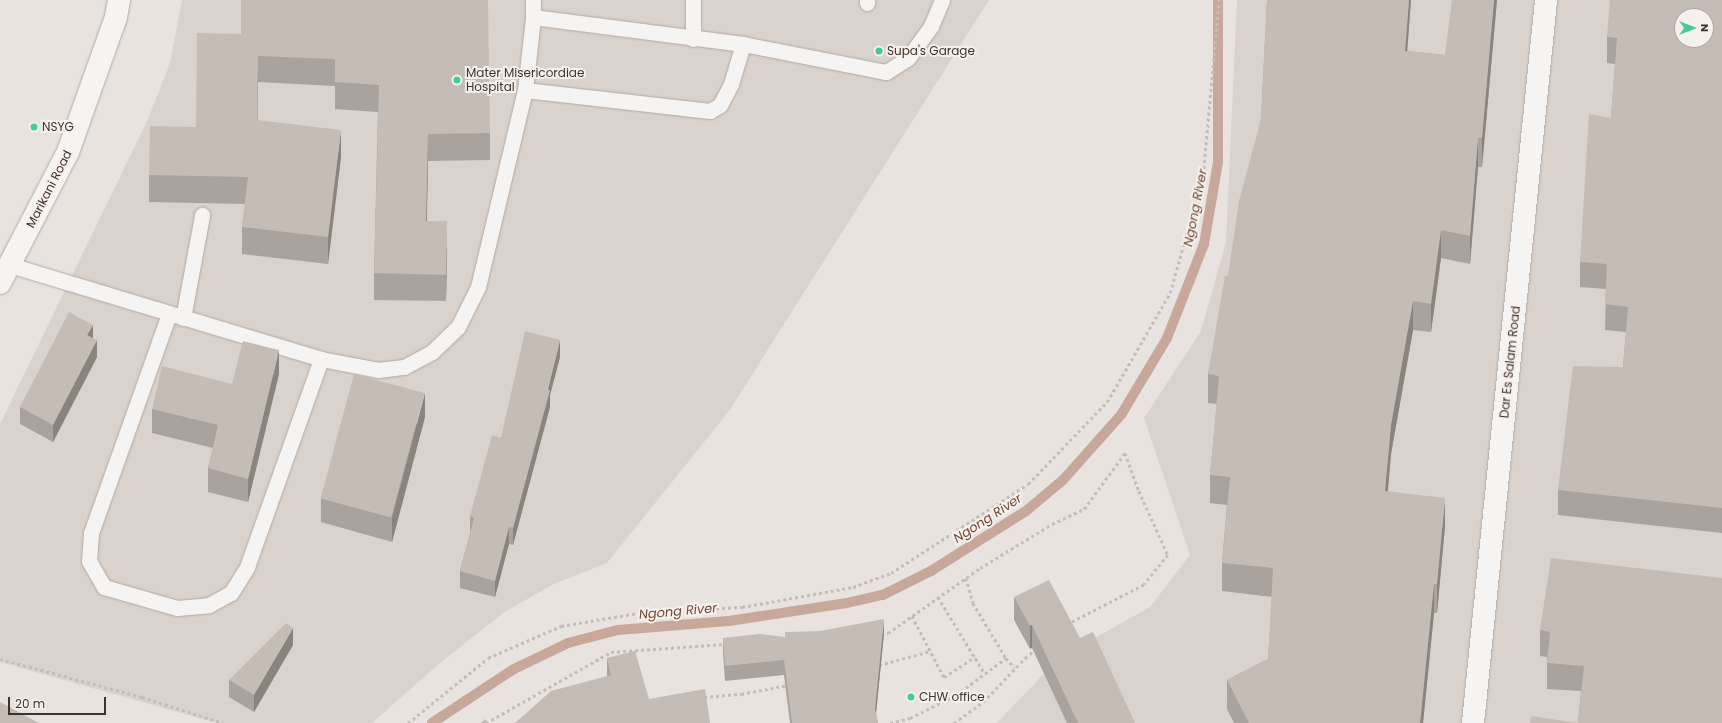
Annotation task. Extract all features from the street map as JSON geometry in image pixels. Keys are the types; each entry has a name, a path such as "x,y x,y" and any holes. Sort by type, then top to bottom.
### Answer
{"street":[{"name":"Marikani Road","path":"5,274 68,152 116,17 119,0"},
{"name":"Dar Es Salam Road","path":"1473,723 1546,0"}],"lane":[{"path":"5,274 176,316 321,359 378,370 404,367 432,352 458,327 478,287 525,90 533,17 533,0"},
{"path":"693,0 693,39"},
{"path":"533,17 693,39 743,44 886,72 908,58 931,26 942,0"},
{"path":"525,90 710,111 720,105 731,84 743,44"},
{"path":"202,215 176,316 91,533 89,561 104,587 177,608 209,604 231,593 246,567 321,359"}],"path":[{"path":"408,723 488,658 561,626 644,612 742,607 853,587 891,573 1028,484 1107,402 1170,293 1203,175 1219,0"},
{"path":"876,634 888,633 966,578 1052,524 1084,509 1126,454 1139,491 1168,555 1144,585 1068,625"},
{"path":"966,578 973,603 1006,658 1015,668"},
{"path":"938,598 985,674"},
{"path":"912,616 944,677 975,657"},
{"path":"486,723 612,652 731,644"},
{"path":"954,723 984,702 1015,668 1041,645"},
{"path":"878,666 931,651"},
{"path":"890,723 910,718 956,695 1006,658"},
{"path":"0,659 142,697 223,723"},
{"path":"703,697 740,694 794,684"}],"shaded area":[{"path":"182,0 989,0 729,411 607,563 554,584 506,611 440,663 372,723 217,723 0,662 0,424 148,119 170,63"},
{"path":"1237,0 1722,0 1722,723 997,723 1059,658 1150,607 1190,555 1144,418 1201,331 1226,242"}],"building":[{"path":"241,0 488,0 490,133 428,134 426,221 447,221 446,275 374,273 379,85 335,82 335,59 258,56 257,120 341,130 328,237 242,227 248,177 149,175 150,126 196,127 197,33 241,34"},
{"path":"1267,0 1409,0 1405,51 1445,55 1452,0 1494,0 1482,138 1478,138 1470,236 1441,230 1431,304 1413,301 1391,425 1385,491 1445,498 1437,584 1434,584 1420,723 1249,723 1227,680 1268,659 1273,568 1222,563 1230,477 1210,475 1219,376 1208,374 1225,276 1228,276 1239,201 1261,119"},
{"path":"1610,0 1722,0 1722,508 1558,490 1573,366 1623,367 1628,307 1605,304 1607,264 1580,262 1589,114 1611,118 1617,38 1607,37"},
{"path":"69,312 93,325 87,335 97,340 53,425 20,407"},
{"path":"525,331 560,340 548,390 550,390 513,528 509,527 495,581 460,571 474,518 470,516 492,435 501,438"},
{"path":"243,341 279,350 248,479 208,468 218,425 152,409 162,366 232,384"},
{"path":"354,374 425,393 391,517 321,499"},
{"path":"1551,558 1722,578 1722,723 1578,723 1584,666 1547,663 1550,632 1540,630"},
{"path":"1049,580 1080,638 1093,632 1135,723 1078,723 1032,625 1030,626 1014,597"},
{"path":"884,619 875,709 878,723 792,723 784,660 725,666 723,638 760,634 785,637 785,632 820,631"},
{"path":"286,623 293,628 254,695 229,680"},
{"path":"635,651 649,699 705,689 710,723 515,723 551,691 611,675 607,658"},
{"path":"0,702 39,723 0,723"},
{"path":"1531,716 1578,723 1530,723"},
{"path":"485,719 488,723 481,723"}],"waterway":[{"name":"Ngong River","path":"432,723 514,669 568,643 618,630 729,621 847,603 883,595 931,571 1026,511 1063,480 1121,415 1167,338 1204,244 1218,162 1218,0"}],"place":[{"name":"Supa's Garage","path":"879,51"},
{"name":"Mater Misericordiae Hospital","path":"457,80"},
{"name":"NSYG","path":"34,127"},
{"name":"CHW office","path":"911,697"}]}
